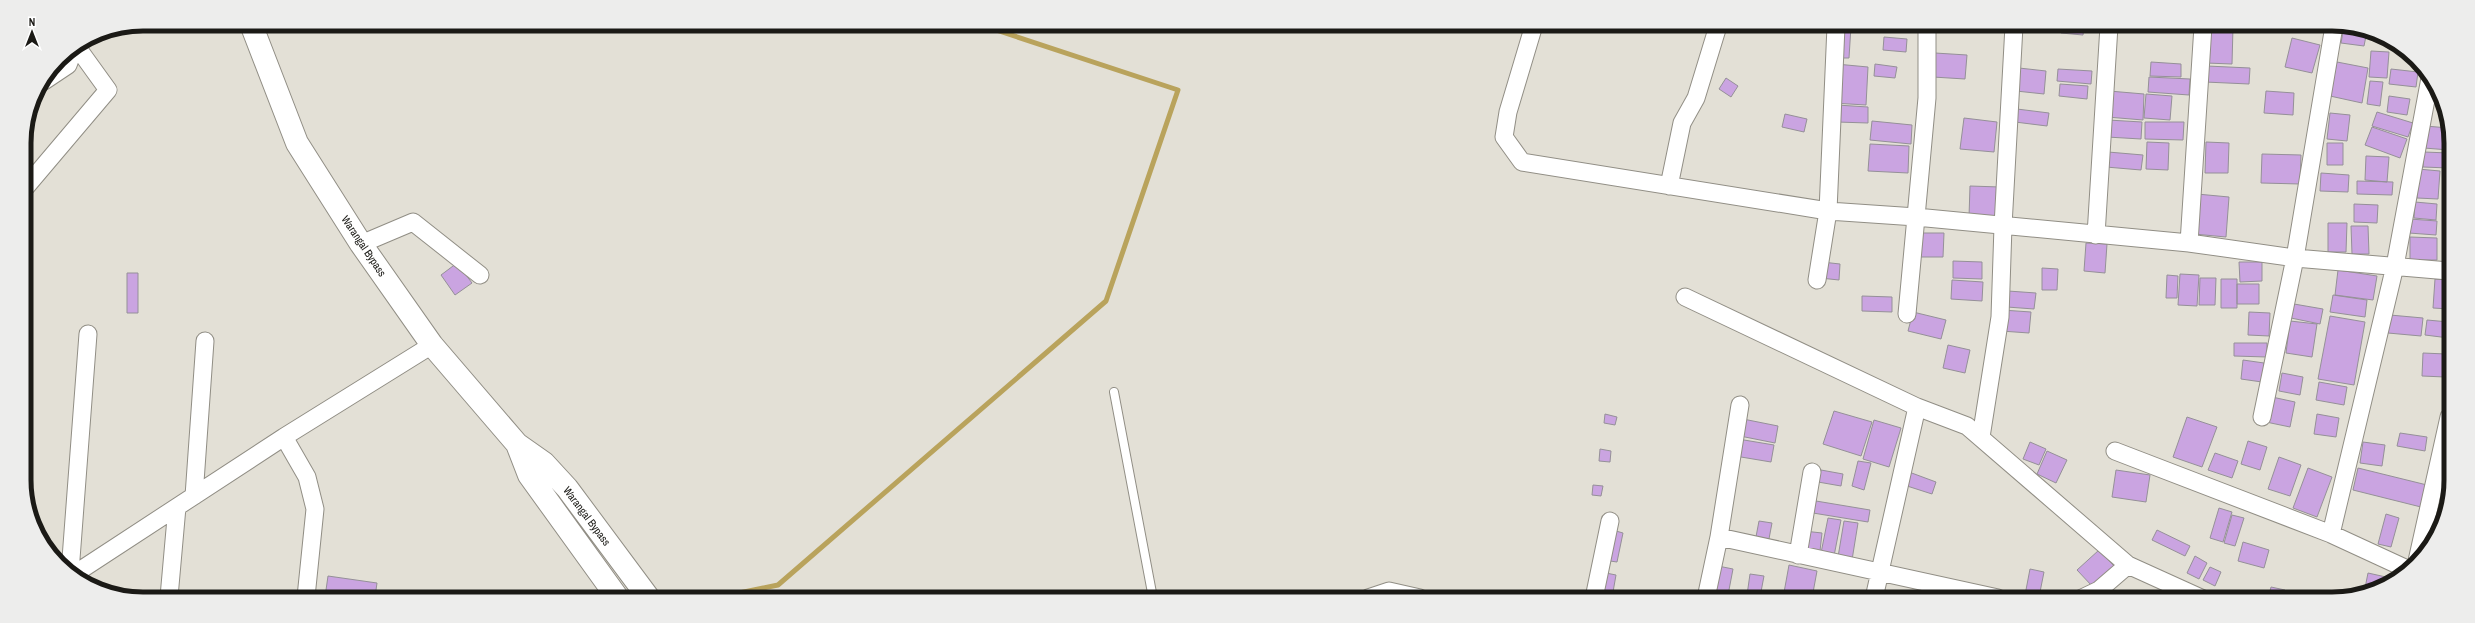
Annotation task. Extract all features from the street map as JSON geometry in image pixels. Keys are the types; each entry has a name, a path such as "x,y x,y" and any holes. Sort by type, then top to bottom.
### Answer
{"main road":[{"name":"Warangal Bypass","path":"255,31 297,143 361,244 432,345 517,444 544,463 567,488 644,592"},
{"name":"Warangal Bypass","path":"517,444 528,475 613,592"}],"street":[{"path":"1532,31 1508,112 1504,137 1522,162 1828,211 1916,217 2189,244 2295,258 2444,271"},
{"path":"1669,186 1682,123 1696,98 1716,31"},
{"path":"1817,280 1828,211 1836,31"},
{"path":"1908,314 1927,98 1927,31"},
{"path":"1981,437 2000,317 2003,226 2014,31"},
{"path":"2096,235 2109,31"},
{"path":"2189,244 2203,31"},
{"path":"2262,417 2295,258 2333,31"},
{"path":"31,180 108,90 80,51"},
{"path":"56,73 68,65 71,58"},
{"path":"2331,534 2395,266 2428,86"},
{"path":"361,244 413,222 480,276"},
{"path":"1685,297 1917,407 1967,426 2128,565 2188,592"},
{"path":"71,565 88,334"},
{"path":"194,496 205,341"},
{"path":"79,571 284,437 432,345"},
{"path":"1707,592 1740,405"},
{"path":"1875,592 1917,407"},
{"path":"284,437 307,477 315,509 307,592"},
{"path":"2419,550 2444,440"},
{"path":"2115,451 2331,534 2402,567"},
{"path":"1798,554 1812,472"},
{"path":"169,592 177,507"},
{"path":"1595,592 1610,521"},
{"path":"1718,537 1971,592"},
{"path":"2094,592 2099,590 2128,565"}],"lane":[{"path":"1114,392 1153,592"}],"building":[{"path":"1840,31 1851,31 1849,58 1839,58"},
{"path":"2061,31 2083,31 2083,35 2061,33"},
{"path":"2207,31 2233,31 2232,64 2206,63"},
{"path":"2343,32 2366,37 2364,46 2341,43"},
{"path":"1884,37 1907,39 1906,52 1883,50"},
{"path":"2292,38 2320,45 2312,73 2285,67"},
{"path":"2371,51 2389,52 2387,78 2369,77"},
{"path":"1935,53 1967,55 1965,79 1933,77"},
{"path":"2151,62 2181,64 2181,77 2150,76"},
{"path":"2337,62 2368,68 2362,103 2330,96"},
{"path":"1836,64 1868,67 1866,105 1833,103"},
{"path":"1875,64 1897,67 1895,78 1874,76"},
{"path":"2207,66 2250,68 2249,84 2205,82"},
{"path":"2019,68 2046,71 2044,94 2016,91"},
{"path":"2058,69 2092,71 2091,84 2057,81"},
{"path":"2391,69 2418,72 2416,87 2389,84"},
{"path":"2149,77 2190,79 2189,95 2148,92"},
{"path":"1726,78 1738,86 1731,97 1719,89"},
{"path":"2370,81 2383,82 2380,106 2367,104"},
{"path":"2060,84 2088,86 2087,99 2059,96"},
{"path":"2109,91 2144,94 2143,120 2107,117"},
{"path":"2266,91 2294,93 2293,115 2264,113"},
{"path":"2146,94 2172,96 2170,120 2144,118"},
{"path":"2389,96 2410,99 2407,115 2387,112"},
{"path":"1837,105 1868,107 1868,123 1837,122"},
{"path":"2017,109 2049,113 2047,126 2015,122"},
{"path":"2377,112 2413,123 2408,137 2372,126"},
{"path":"2330,113 2350,115 2347,141 2327,139"},
{"path":"1785,114 1807,119 1804,132 1782,127"},
{"path":"1964,118 1997,122 1994,152 1960,149"},
{"path":"2108,120 2142,122 2141,139 2107,137"},
{"path":"1872,121 1912,125 1911,144 1870,140"},
{"path":"2145,122 2184,122 2183,140 2145,139"},
{"path":"2425,126 2443,127 2444,150 2424,148"},
{"path":"2372,127 2407,139 2400,158 2365,145"},
{"path":"2147,142 2169,143 2168,170 2146,169"},
{"path":"2206,142 2229,143 2228,173 2205,173"},
{"path":"2327,143 2343,143 2343,165 2327,165"},
{"path":"1870,144 1909,146 1908,173 1868,171"},
{"path":"2108,152 2143,155 2141,170 2106,167"},
{"path":"2424,152 2444,153 2444,168 2423,167"},
{"path":"2262,154 2301,155 2300,184 2261,183"},
{"path":"2366,156 2389,157 2387,182 2365,180"},
{"path":"2418,169 2440,171 2438,199 2417,198"},
{"path":"2321,173 2349,175 2348,192 2320,191"},
{"path":"2357,181 2393,182 2392,195 2357,194"},
{"path":"1970,186 2000,187 1999,218 1969,217"},
{"path":"2197,194 2229,197 2226,237 2194,234"},
{"path":"2415,202 2437,204 2436,220 2414,218"},
{"path":"2354,204 2378,205 2377,223 2354,222"},
{"path":"2410,219 2437,221 2436,235 2409,233"},
{"path":"2328,223 2347,223 2346,252 2328,252"},
{"path":"2351,226 2368,226 2369,254 2352,254"},
{"path":"1920,233 1944,233 1943,257 1919,257"},
{"path":"2410,237 2437,238 2437,260 2410,260"},
{"path":"2086,243 2107,244 2105,273 2084,271"},
{"path":"1953,261 1982,262 1982,279 1953,278"},
{"path":"1822,262 1840,264 1839,280 1820,278"},
{"path":"2239,262 2262,262 2262,281 2240,282"},
{"path":"457,263 472,283 455,295 441,275"},
{"path":"2042,268 2058,269 2057,290 2042,290"},
{"path":"2338,270 2377,276 2373,300 2335,295"},
{"path":"127,273 138,273 138,313 127,313"},
{"path":"2180,274 2199,275 2197,306 2178,305"},
{"path":"2167,275 2178,276 2177,298 2166,298"},
{"path":"2200,278 2216,278 2215,305 2199,305"},
{"path":"2221,279 2237,279 2237,308 2221,308"},
{"path":"2435,279 2444,280 2444,309 2433,308"},
{"path":"1952,280 1983,282 1982,301 1951,299"},
{"path":"2237,284 2259,284 2259,304 2237,304"},
{"path":"2008,291 2036,293 2034,309 2007,307"},
{"path":"2333,295 2367,300 2365,317 2330,312"},
{"path":"1862,296 1892,297 1892,312 1862,311"},
{"path":"2294,304 2323,309 2320,324 2291,318"},
{"path":"2002,310 2031,312 2029,333 2001,331"},
{"path":"1913,312 1946,320 1941,339 1908,331"},
{"path":"2249,312 2270,313 2269,336 2248,335"},
{"path":"2390,315 2423,318 2421,336 2388,333"},
{"path":"2330,316 2365,322 2354,385 2318,379"},
{"path":"2427,320 2444,322 2444,337 2425,335"},
{"path":"2290,321 2317,324 2312,357 2286,353"},
{"path":"2234,343 2267,343 2267,357 2234,356"},
{"path":"1948,345 1970,350 1965,373 1943,368"},
{"path":"2423,353 2444,354 2444,377 2422,376"},
{"path":"2243,360 2264,363 2262,382 2241,379"},
{"path":"2282,373 2303,377 2300,395 2279,391"},
{"path":"2319,382 2347,387 2344,405 2316,400"},
{"path":"2272,397 2295,402 2290,427 2266,422"},
{"path":"1834,411 1872,422 1861,456 1823,444"},
{"path":"1605,414 1617,417 1615,425 1604,423"},
{"path":"2317,414 2339,418 2336,437 2314,434"},
{"path":"2187,417 2217,427 2202,467 2173,457"},
{"path":"1743,419 1778,426 1775,443 1740,436"},
{"path":"1874,420 1901,428 1889,467 1863,459"},
{"path":"2400,433 2427,437 2425,451 2397,446"},
{"path":"1738,439 1774,445 1771,462 1735,456"},
{"path":"2248,441 2267,447 2260,470 2241,464"},
{"path":"2030,442 2046,449 2039,465 2023,459"},
{"path":"2363,442 2385,445 2382,466 2360,463"},
{"path":"1600,449 1611,451 1610,462 1599,461"},
{"path":"2047,451 2067,460 2056,483 2037,474"},
{"path":"2215,453 2238,461 2232,478 2208,470"},
{"path":"2279,457 2301,465 2290,496 2268,489"},
{"path":"1858,461 1871,463 1864,490 1852,486"},
{"path":"2308,468 2332,477 2317,517 2293,508"},
{"path":"2358,468 2427,485 2421,507 2353,490"},
{"path":"1821,470 1843,474 1841,486 1818,482"},
{"path":"2116,470 2150,475 2146,502 2112,497"},
{"path":"1909,472 1936,482 1932,494 1904,485"},
{"path":"1593,485 1603,486 1601,496 1592,495"},
{"path":"1816,501 1870,510 1868,522 1813,513"},
{"path":"2219,508 2232,512 2223,542 2210,538"},
{"path":"2386,514 2399,518 2391,547 2378,544"},
{"path":"2232,515 2244,518 2235,546 2224,543"},
{"path":"1828,518 1841,520 1834,556 1821,553"},
{"path":"1759,521 1772,523 1768,544 1755,542"},
{"path":"1844,521 1858,523 1852,560 1838,557"},
{"path":"2428,525 2434,526 2429,536 2424,543"},
{"path":"2157,530 2190,546 2185,556 2152,540"},
{"path":"1616,531 1623,533 1617,562 1610,561"},
{"path":"1804,531 1822,533 1820,551 1801,549"},
{"path":"2243,542 2269,550 2264,568 2238,561"},
{"path":"2099,550 2114,566 2092,586 2077,570"},
{"path":"2195,556 2207,563 2199,579 2187,573"},
{"path":"1789,565 1817,571 1813,592 1784,592"},
{"path":"1718,566 1733,569 1729,592 1713,592"},
{"path":"2210,567 2221,572 2215,586 2203,580"},
{"path":"2030,569 2044,572 2040,592 2026,592"},
{"path":"1606,573 1616,575 1613,592 1603,590"},
{"path":"2368,573 2387,577 2375,583 2365,586"},
{"path":"1750,574 1764,576 1761,592 1747,592"},
{"path":"328,576 377,583 376,592 326,592"},
{"path":"2271,587 2285,590 2285,592 2270,592"}],"waterway":[{"path":"744,592 778,585 1106,301 1178,90 999,31"}]}
